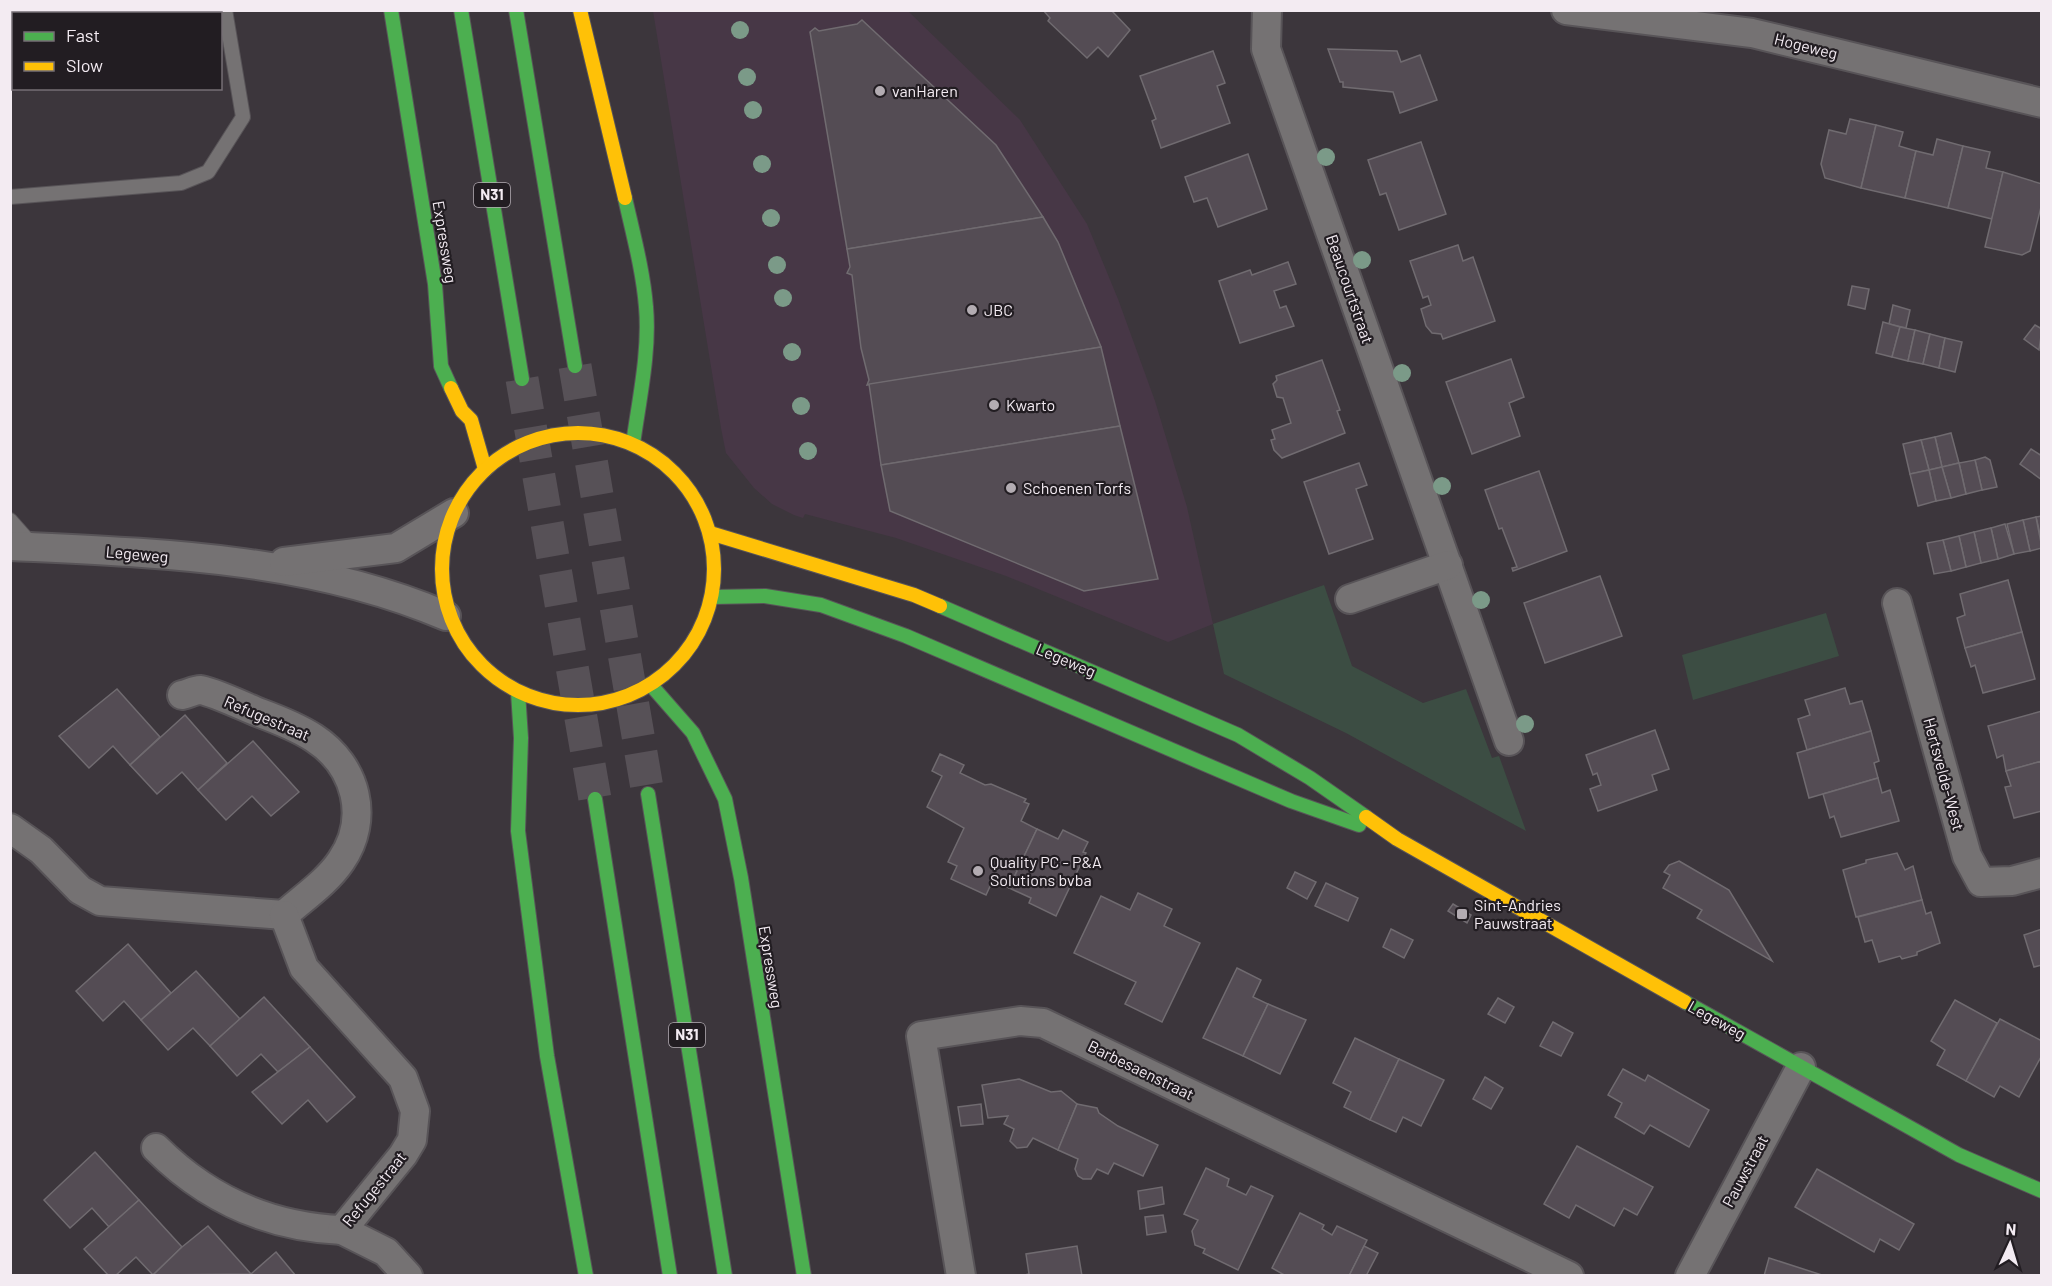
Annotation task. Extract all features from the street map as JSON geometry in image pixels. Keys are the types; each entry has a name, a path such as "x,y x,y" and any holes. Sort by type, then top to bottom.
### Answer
{"main road":[{"name":"Expressweg","path":"391,10 435,284 441,366 462,411 471,420 485,469"},
{"name":"N31","path":"461,10 522,379"},
{"path":"516,10 575,366"},
{"path":"580,10 636,244 646,308 643,371 633,444"},
{"path":"597,434 633,444 665,464 694,496 710,533 715,564 712,597 699,633 677,663 651,685 621,699 583,706 547,702 518,692 485,669 446,616 443,547 454,513 472,482 485,469 513,449 553,435 597,434"},
{"name":"Legeweg","path":"710,533 915,595 1238,735 1310,778 1397,839 1959,1155 2042,1191"},
{"name":"Legeweg","path":"712,597 765,596 821,605 906,636 1109,721 1291,801 1397,839"},
{"name":"Expressweg","path":"651,685 693,733 725,799 742,890 804,1275"},
{"path":"518,692 521,738 518,831 547,1056 586,1275"},
{"name":"N31","path":"648,794 725,1275"},
{"path":"595,799 670,1275"}],"street":[{"name":"Beaucourtstraat","path":"1267,10 1266,49 1509,741"},
{"name":"Hogeweg","path":"1566,10 1752,33 2042,103"},
{"name":"Legeweg","path":"264,564 396,548 454,513"},
{"name":"Legeweg","path":"23,547 264,564 398,595 446,616"},
{"path":"1350,599 1448,565"},
{"name":"Hertsvelde-West","path":"1897,603 1967,856 1981,882 2012,882 2042,873"},
{"name":"Refugestraat","path":"156,1149 181,1173 216,1196 253,1212 301,1226 342,1230 403,1155 412,1140 415,1111 403,1078 304,968 284,915 340,863 351,844 357,825 357,806 354,790 345,769 316,739 293,725 200,690 182,695"},
{"path":"10,828 41,850 80,890 100,901 284,915"},
{"name":"Barbesaenstraat","path":"961,1275 921,1036 1020,1021 1043,1023 1569,1275"},
{"name":"Pauwstraat","path":"1690,1275 1801,1067"},
{"path":"342,1230 386,1252 408,1275"}],"lane":[{"path":"10,196 181,183 208,172 243,117 225,10"},
{"path":"10,520 23,547"}],"shaded area":[{"path":"653,11 908,11 1020,120 1087,224 1118,299 1155,401 1187,507 1213,624 1168,642 1006,576 896,538 805,514 803,518 794,515 772,504 754,488 726,453"}],"green space":[{"path":"1324,585 1352,666 1423,703 1466,689 1492,758 1499,756 1526,831 1346,733 1224,674 1213,624"},
{"path":"1826,613 1839,656 1693,700 1682,655"}],"building":[{"path":"1043,10 1111,10 1130,30 1108,57 1098,47 1087,58 1048,21 1050,18"},
{"name":"vanHaren","path":"862,20 996,145 1043,217 847,249 810,32 815,28 819,31 857,24"},
{"path":"1328,49 1397,51 1401,62 1420,55 1437,100 1400,113 1393,92 1343,87 1343,82 1340,82"},
{"path":"1213,51 1225,83 1217,86 1230,123 1161,148 1152,121 1156,119 1140,76"},
{"path":"1850,119 1876,125 1861,188 1825,178 1821,164 1829,130 1846,134"},
{"path":"1876,125 1903,132 1899,146 1916,151 1905,198 1861,188"},
{"path":"1937,139 1963,146 1948,208 1905,198 1916,151 1933,155"},
{"path":"1421,142 1446,214 1399,230 1386,193 1380,195 1368,160"},
{"path":"1963,146 1990,152 1986,168 2003,172 1992,219 1948,208"},
{"path":"1248,154 1267,209 1218,227 1207,198 1194,202 1185,177"},
{"path":"2003,172 2042,184 2042,203 2030,251 2022,255 1985,247"},
{"name":"JBC","path":"1043,217 1058,242 1101,347 867,385 869,380 861,348 852,275 847,273 850,267 847,249"},
{"path":"1458,245 1463,261 1473,257 1495,321 1443,339 1441,334 1432,333 1426,326 1421,309 1431,305 1428,296 1423,298 1410,261"},
{"path":"1288,262 1296,284 1274,291 1280,308 1286,306 1294,326 1240,343 1219,281 1250,270 1252,275"},
{"path":"1852,286 1869,289 1865,309 1848,305"},
{"path":"1893,305 1910,310 1906,328 1889,324"},
{"path":"1883,322 1900,327 1892,357 1876,353"},
{"path":"2035,325 2042,329 2039,350 2024,339"},
{"path":"1900,327 1915,330 1908,361 1892,357"},
{"path":"1915,330 1930,334 1923,364 1908,361"},
{"path":"1930,334 1945,338 1939,368 1923,364"},
{"path":"1945,338 1962,342 1955,372 1939,368"},
{"name":"Kwarto","path":"1101,347 1120,426 881,465 869,384"},
{"path":"1511,359 1524,397 1509,403 1520,436 1472,454 1446,382"},
{"path":"1322,360 1340,410 1337,411 1345,433 1282,458 1274,450 1271,440 1275,439 1272,430 1291,423 1283,398 1277,397 1273,384 1277,380 1276,376"},
{"name":"Schoenen Torfs","path":"1120,426 1158,579 1084,591 890,511 881,465"},
{"path":"1951,433 1959,463 1942,467 1935,437"},
{"path":"1935,437 1942,467 1929,470 1921,440"},
{"path":"1921,440 1929,470 1910,474 1903,444"},
{"path":"2031,449 2042,456 2042,480 2020,464"},
{"path":"1985,457 1990,460 1997,487 1982,490 1975,460"},
{"path":"1975,460 1982,490 1966,494 1959,463"},
{"path":"1359,463 1367,485 1356,489 1373,539 1329,554 1304,482"},
{"path":"1959,463 1966,494 1951,498 1942,467"},
{"path":"1942,467 1951,498 1936,501 1929,470"},
{"path":"1929,470 1936,501 1918,506 1910,474"},
{"path":"1539,471 1567,551 1513,571 1512,568 1517,567 1502,528 1499,529 1485,490"},
{"path":"2042,516 2042,543 2036,517"},
{"path":"2036,517 2042,548 2030,551 2023,520"},
{"path":"2023,520 2030,551 2014,554 2007,524"},
{"path":"2005,524 2014,554 1998,559 1991,528"},
{"path":"1991,528 1998,559 1981,563 1974,532"},
{"path":"1974,532 1981,563 1966,567 1959,536"},
{"path":"1959,536 1966,567 1951,571 1943,540"},
{"path":"1943,540 1951,571 1934,574 1927,543"},
{"path":"1600,576 1622,636 1545,663 1524,603"},
{"path":"2008,580 2022,632 1965,648 1957,618 1965,615 1960,594"},
{"path":"2022,632 2035,679 1983,693 1975,665 1971,667 1965,648"},
{"path":"1845,688 1850,704 1862,701 1871,731 1807,750 1798,719 1810,715 1805,700"},
{"path":"117,689 160,737 130,765 113,746 89,768 59,736"},
{"path":"2042,711 2042,761 2006,771 2003,755 1997,758 1988,726"},
{"path":"185,715 227,763 198,790 182,772 157,794 130,765"},
{"path":"1655,730 1669,769 1652,775 1657,790 1598,811 1590,789 1601,785 1597,773 1593,775 1586,755"},
{"path":"1871,731 1879,761 1874,763 1878,778 1809,798 1797,753"},
{"path":"253,741 299,792 271,816 252,796 226,820 198,790"},
{"path":"940,754 964,765 960,773 985,785 991,784 1026,799 1024,802 1029,804 1021,821 1037,829 1009,888 993,880 986,895 951,879 957,866 948,862 964,828 927,807 942,776 932,771"},
{"path":"2042,761 2042,811 2014,818 2005,787 2011,786 2006,771"},
{"path":"1878,778 1882,793 1890,790 1899,821 1841,837 1834,816 1830,818 1823,794"},
{"path":"1037,829 1058,839 1063,830 1088,842 1083,852 1086,853 1056,916 1029,903 1031,898 1009,888"},
{"path":"1897,853 1905,870 1913,866 1922,900 1856,917 1843,870 1866,863 1866,860"},
{"path":"1679,861 1729,890 1772,961 1697,918 1702,910 1663,888 1670,875 1664,872 1669,865"},
{"path":"1295,872 1316,882 1307,899 1287,888"},
{"path":"1326,883 1358,898 1348,921 1315,906"},
{"path":"1138,893 1172,909 1164,926 1200,943 1162,1022 1125,1004 1136,982 1074,953 1101,896 1130,910"},
{"path":"1922,900 1926,914 1931,912 1940,943 1917,952 1917,955 1902,959 1900,956 1879,962 1872,940 1865,942 1858,917"},
{"path":"1453,904 1471,915 1467,923 1448,911"},
{"path":"1391,929 1413,940 1404,958 1383,947"},
{"path":"2042,929 2042,965 2034,967 2024,935"},
{"path":"128,944 171,993 141,1020 124,1001 103,1021 76,991"},
{"path":"1237,968 1261,980 1253,997 1268,1004 1243,1056 1203,1038"},
{"path":"196,971 240,1019 210,1046 193,1028 168,1050 141,1020"},
{"path":"264,997 310,1047 278,1072 261,1054 237,1076 210,1046"},
{"path":"1498,998 1514,1007 1505,1023 1488,1014"},
{"path":"1955,1000 1997,1023 1966,1081 1937,1065 1945,1050 1931,1041"},
{"path":"1268,1004 1306,1020 1280,1074 1243,1056"},
{"path":"2000,1019 2042,1041 2042,1055 2019,1097 2000,1086 1994,1097 1966,1081"},
{"path":"1553,1022 1573,1033 1561,1056 1540,1046"},
{"path":"1355,1038 1399,1059 1370,1120 1344,1107 1351,1092 1333,1083"},
{"path":"310,1047 355,1097 327,1122 308,1100 282,1124 252,1092"},
{"path":"1399,1059 1444,1080 1421,1126 1403,1117 1396,1132 1370,1120"},
{"path":"1623,1069 1645,1081 1648,1075 1709,1110 1689,1147 1650,1125 1644,1134 1615,1117 1622,1103 1608,1095"},
{"path":"1485,1077 1503,1088 1491,1109 1473,1099"},
{"path":"1019,1079 1051,1092 1061,1091 1077,1104 1058,1150 1033,1138 1027,1147 1017,1148 1010,1141 1014,1129 1004,1124 1008,1116 988,1118 982,1085"},
{"path":"981,1104 983,1124 961,1126 958,1107"},
{"path":"1077,1104 1097,1108 1099,1113 1118,1126 1158,1145 1143,1176 1114,1163 1108,1174 1097,1169 1091,1179 1078,1176 1075,1169 1078,1159 1058,1150"},
{"path":"1577,1146 1653,1187 1637,1215 1624,1208 1614,1226 1576,1205 1569,1218 1544,1204"},
{"path":"95,1152 139,1200 109,1227 92,1208 70,1228 44,1200"},
{"path":"1206,1168 1229,1179 1227,1186 1246,1195 1251,1186 1273,1196 1238,1270 1203,1253 1205,1249 1195,1245 1192,1231 1198,1220 1184,1214"},
{"path":"1817,1169 1914,1224 1899,1250 1880,1239 1874,1252 1795,1207"},
{"path":"1162,1187 1164,1204 1140,1209 1138,1191"},
{"path":"139,1200 182,1247 153,1275 136,1257 115,1276 109,1276 84,1249"},
{"path":"1300,1213 1324,1225 1322,1229 1332,1235 1337,1226 1367,1240 1349,1276 1286,1276 1272,1268"},
{"path":"1163,1215 1166,1232 1147,1235 1145,1217"},
{"path":"208,1226 251,1274 153,1275 182,1247"},
{"path":"1077,1246 1082,1276 1020,1276 1029,1274 1026,1254"},
{"path":"1364,1246 1378,1253 1366,1276 1349,1276"},
{"path":"276,1252 296,1276 250,1276 251,1274"},
{"path":"1769,1258 1825,1276 1764,1276"}],"tunnel":[{"path":"575,366 648,794"},
{"path":"522,379 595,799"}],"traffic: fast":[{"path":"391,10 435,284 441,366 451,388"},
{"path":"461,10 522,379"},
{"path":"516,10 575,366"},
{"path":"625,198 643,279 647,324 643,376 633,444"},
{"path":"712,597 765,596 821,605 906,636 1291,801 1359,825"},
{"path":"940,606 1238,735 1310,778 1366,817"},
{"path":"651,685 693,733 725,799 741,878 804,1276"},
{"path":"518,692 521,738 518,831 547,1056 586,1276"},
{"path":"648,794 725,1276"},
{"path":"595,799 670,1276"},
{"path":"1685,1002 1959,1155 2042,1191"}],"traffic: slow":[{"path":"580,10 625,198"},
{"path":"451,388 462,411 471,420 485,469"},
{"path":"578,433 605,436 630,443 653,456 674,473 691,494 704,517 711,542 714,569 711,596 704,621 691,644 674,665 653,682 630,695 605,702 578,705 551,702 526,695 503,682 482,665 465,644 452,621 445,596 442,569 445,542 452,517 465,494 482,473 503,456 526,443 551,436 578,433"},
{"path":"710,533 914,595 940,606"},
{"path":"1366,817 1397,839 1685,1002"}],"place":[{"name":"vanHaren","path":"880,91"},
{"name":"JBC","path":"972,310"},
{"name":"Kwarto","path":"994,405"},
{"name":"Schoenen Torfs","path":"1011,488"},
{"name":"Quality PC - P&A Solutions bvba","path":"978,871"},
{"name":"Sint-Andries Pauwstraat","path":"1462,914"}]}
